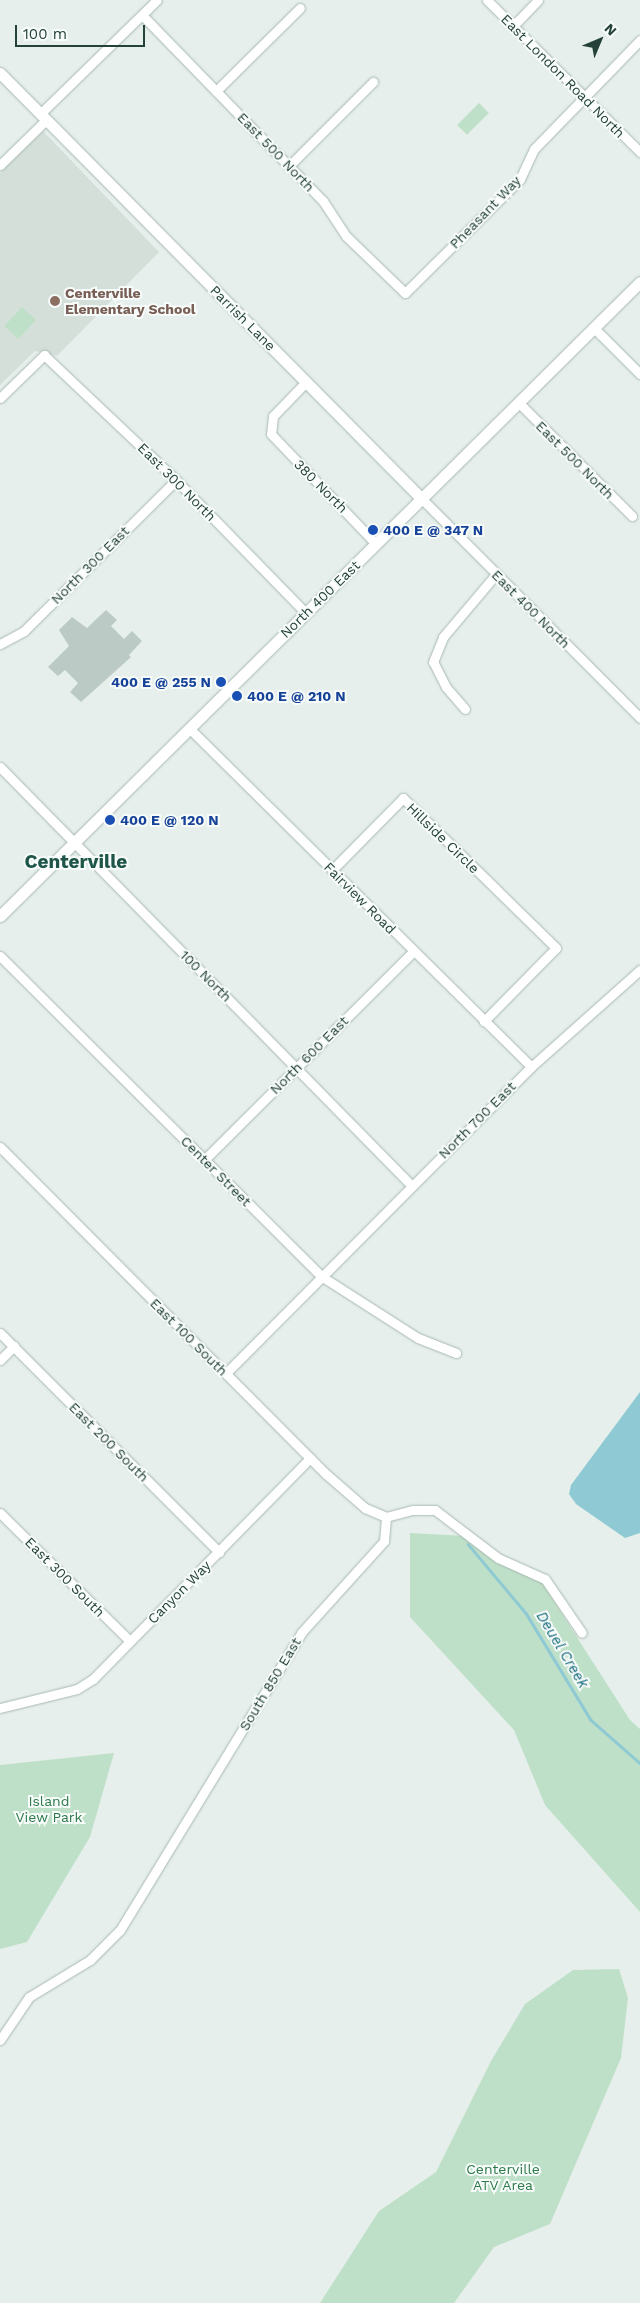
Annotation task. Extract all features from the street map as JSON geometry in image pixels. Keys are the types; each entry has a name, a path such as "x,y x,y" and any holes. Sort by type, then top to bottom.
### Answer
{"street":[{"path":"0,165 43,117 157,0"},
{"name":"East London Road North","path":"487,0 640,152"},
{"path":"513,26 538,0"},
{"path":"216,91 300,8"},
{"name":"East 500 North","path":"142,15 323,201 346,236 405,293"},
{"name":"Pheasant Way","path":"405,293 520,179 534,149 640,40"},
{"name":"Parrish Lane","path":"0,73 422,499"},
{"path":"289,166 373,82"},
{"name":"North 400 East","path":"0,916 595,329 640,282"},
{"path":"595,329 640,374"},
{"name":"East 300 North","path":"0,398 44,355 176,480 306,613"},
{"name":"380 North","path":"306,382 276,413 269,426 276,441 376,544"},
{"name":"East 500 North","path":"519,403 632,516"},
{"name":"North 300 East","path":"0,644 24,631 176,480"},
{"name":"East 400 North","path":"422,499 640,718"},
{"path":"465,709 446,687 434,662 443,637 496,574"},
{"name":"Fairview Road","path":"190,729 531,1067"},
{"name":"100 North","path":"0,767 412,1185"},
{"name":"Hillside Circle","path":"332,870 402,798 556,948 484,1021"},
{"name":"North 600 East","path":"204,1160 414,951"},
{"name":"Center Street","path":"0,956 321,1276 418,1338 456,1352"},
{"name":"North 700 East","path":"226,1373 531,1067 640,970"},
{"name":"East 100 South","path":"0,1147 310,1458 366,1508 386,1518"},
{"name":"East 200 South","path":"0,1333 219,1552"},
{"path":"0,1360 14,1346"},
{"name":"Canyon Way","path":"0,1708 77,1689 93,1679 310,1458"},
{"path":"386,1518 413,1510 434,1510 498,1558 544,1579 582,1633"},
{"name":"East 300 South","path":"1,1516 130,1641"},
{"name":"South 850 East","path":"0,2040 29,1998 90,1960 120,1930 301,1633 384,1541 386,1518"}],"shaded area":[{"name":"Centerville Elementary School","path":"43,131 159,252 57,356 35,351 0,385 0,173"}],"green space":[{"path":"479,103 489,113 467,135 457,125"},
{"path":"22,307 36,320 18,339 4,326"},
{"path":"410,1533 466,1536 537,1575 630,1720 640,1729 640,1912 545,1805 514,1730 410,1617"},
{"name":"Island View Park","path":"114,1753 90,1837 27,1942 0,1949 0,1765"},
{"name":"Centerville ATV Area","path":"619,1969 628,1998 621,2058 550,2224 494,2247 454,2303 320,2303 379,2211 436,2172 491,2061 525,2004 573,1970"}],"water":[{"path":"640,1392 640,1533 625,1538 576,1504 569,1494 571,1485"}],"building":[{"path":"106,610 117,620 111,626 124,639 132,631 142,641 129,655 131,657 81,702 70,692 78,683 65,670 58,676 48,667 69,646 59,630 72,617 87,628"}],"waterway":[{"name":"Deuel Creek","path":"468,1544 526,1613 591,1720 640,1763"}],"place":[{"name":"Centerville Elementary School","path":"55,301"},
{"name":"400 E @ 347 N","path":"373,530"},
{"name":"400 E @ 255 N","path":"221,682"},
{"name":"400 E @ 210 N","path":"237,696"},
{"name":"400 E @ 120 N","path":"110,820"}],"district":[{"name":"Centerville","path":"76,862"}]}
